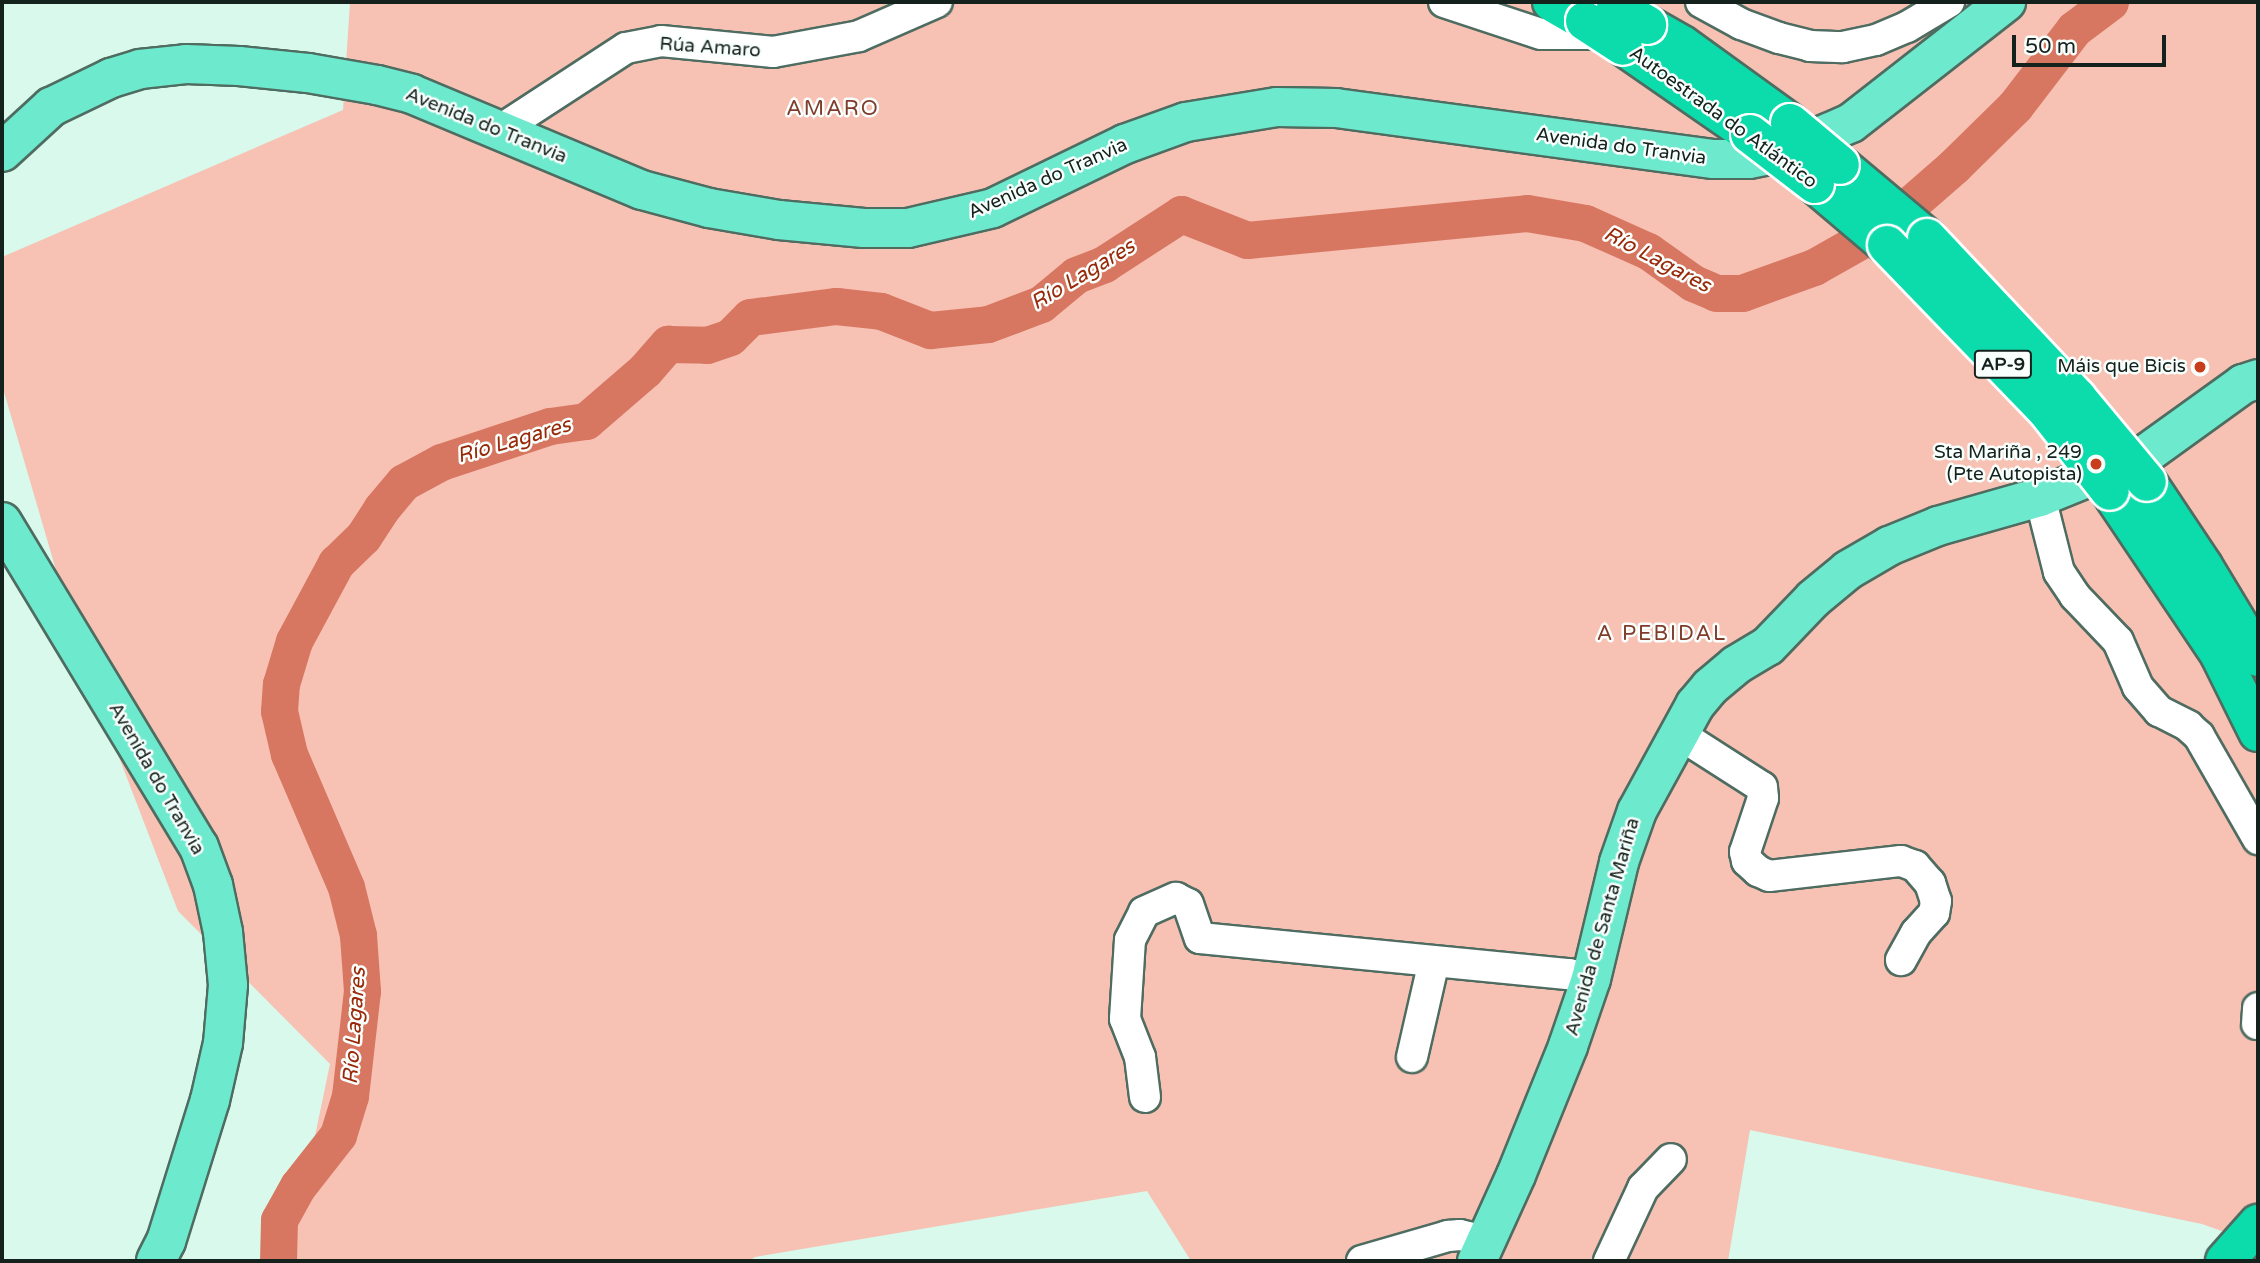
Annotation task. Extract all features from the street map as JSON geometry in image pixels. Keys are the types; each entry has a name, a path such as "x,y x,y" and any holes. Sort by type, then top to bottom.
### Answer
{"highway":[{"name":"Autoestrada do Atlántico","path":"1552,2 1619,17 1682,45 1790,123 1927,238 2077,398 2147,482 2203,566"},
{"name":"Autoestrada do Atlántico","path":"1619,17 1750,134 1887,245 2048,412 2110,491 2220,655 2258,732"},
{"path":"2203,566 2258,627"},
{"name":"AP-9","path":"2203,566 2258,657"},
{"path":"2225,1261 2258,1224"},
{"path":"2254,1261 2258,1257"}],"main road":[{"name":"Avenida do Tranvia","path":"2,152 51,107 83,89 140,69 186,64 308,73 412,94 642,190 709,208 779,220 864,228 908,228 993,208 1125,144 1186,122 1276,107 1336,108 1714,159 1749,159 1781,153 1851,123 2006,2"},
{"name":"Avenida de Santa Mariña","path":"1481,1251 1553,1083 1591,979 1619,862 1637,811 1695,705 1710,687 1736,665 1768,646 1813,598 1848,570 1889,546 1938,526 2040,497 2146,454 2243,384 2258,380"},
{"name":"Avenida do Tranvia","path":"2,522 199,847 220,920 228,985 223,1043 210,1100 166,1241 156,1261"}],"street":[{"name":"Rúa Amaro","path":"500,130 626,48 661,41 773,52 859,36 937,2"},
{"path":"1444,2 1541,34 1564,36 1586,34 1610,25 1619,17"},
{"path":"1701,2 1741,24 1779,38 1810,46 1843,47 1877,40 1908,27 1949,2"},
{"path":"2040,497 2059,572 2076,596 2113,634 2138,687 2159,711 2188,726 2205,744 2258,839"},
{"path":"1679,734 1762,787 1763,798 1745,852 1747,861 1758,871 1769,876 1901,861 1914,866 1930,883 1936,901 1934,913 1916,933 1901,960"},
{"path":"1145,1097 1140,1057 1125,1019 1130,940 1144,912 1176,898 1188,904 1200,938 1591,979"},
{"path":"1412,1057 1434,961"},
{"path":"1609,1261 1643,1188 1671,1159"},
{"path":"1362,1261 1448,1236 1461,1235 1481,1251"}],"shaded area":[{"path":"350,2 2258,2 2258,1244 2202,1224 1750,1130 1728,1261 1191,1261 1147,1191 755,1257 749,1261 289,1261 330,1064 178,911 84,666 2,385 2,257 343,110"}],"waterway":[{"name":"Río Lagares","path":"278,1261 279,1220 298,1186 338,1135 350,1096 362,991 358,935 346,887 289,754 279,711 281,684 294,641 336,563 363,537 381,509 404,482 441,462 550,426 586,421 645,370 668,344 707,345 730,337 750,317 836,306 881,311 930,330 988,324 1041,304 1076,275 1104,264 1181,214 1247,240 1527,213 1585,223 1648,251 1693,283 1716,293 1742,293 1814,267 1883,228 1954,166 2015,106 2074,29 2110,2"}],"place":[{"name":"Máis que Bicis","path":"2200,367"},
{"name":"Sta Mariña , 249 (Pte Autopista)","path":"2096,464"}],"district":[{"name":"AMARO","path":"833,109"},
{"name":"A PEBIDAL","path":"1662,634"}]}
